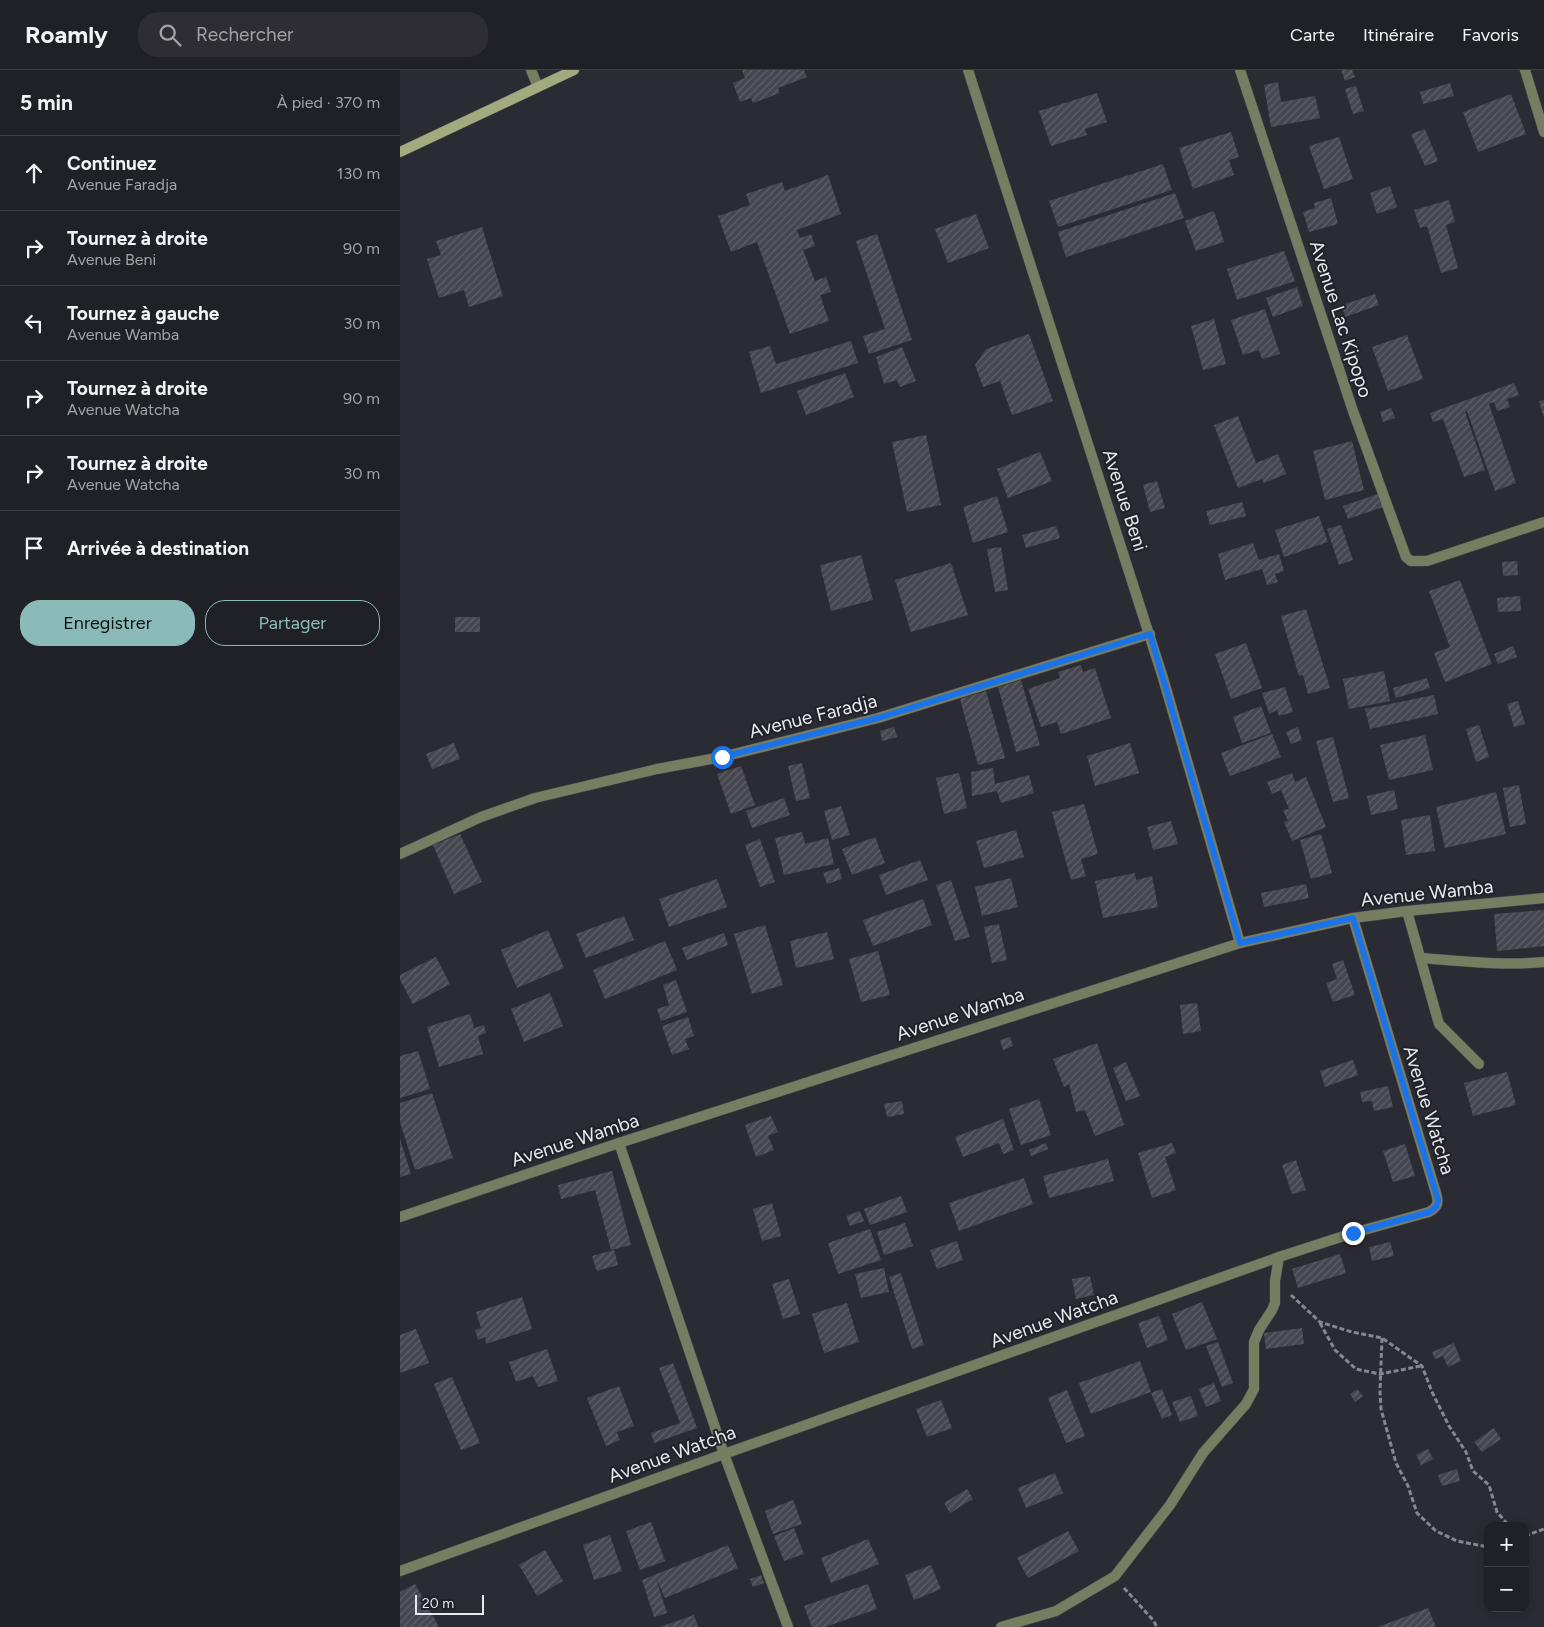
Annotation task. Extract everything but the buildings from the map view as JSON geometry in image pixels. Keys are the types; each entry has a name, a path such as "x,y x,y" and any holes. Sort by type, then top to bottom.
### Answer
{"main road":[{"path":"400,152 574,70"}],"street":[{"path":"532,70 538,87"},
{"name":"Avenue Beni","path":"968,70 1150,634 1240,943"},
{"name":"Avenue Lac Kipopo","path":"1240,70 1353,411 1405,554 1411,561 1427,561 1544,522"},
{"path":"1525,70 1544,132"},
{"name":"Avenue Faradja","path":"400,854 481,817 535,798 658,769 722,757 878,718 1150,634"},
{"name":"Avenue Wamba","path":"400,1217 619,1143 1240,943 1353,918 1544,898"},
{"path":"1407,911 1422,958 1439,1024 1479,1064"},
{"name":"Avenue Watcha","path":"400,1571 1279,1257 1353,1233 1429,1212 1438,1204 1436,1193 1353,918"},
{"path":"1422,958 1532,964 1544,962"},
{"path":"619,1143 724,1454 788,1627"},
{"path":"1001,1627 1056,1611 1114,1576 1170,1505 1203,1453 1246,1404 1254,1388 1254,1342 1275,1303 1279,1257"}],"path":[{"path":"1276,1281 1320,1322 1335,1350 1356,1369 1380,1374 1422,1366"},
{"path":"1320,1322 1352,1332 1382,1338 1422,1366 1432,1392 1449,1426 1466,1452 1473,1471 1489,1485 1497,1512 1506,1522"},
{"path":"1382,1338 1381,1409 1396,1463 1408,1486 1417,1513 1436,1531 1457,1541 1484,1546"},
{"path":"1529,1535 1544,1529"},
{"path":"1114,1576 1157,1627"}],"route":[{"path":"722,757 878,718 1150,634 1240,943 1353,918 1438,1200 1436,1207 1429,1212 1353,1233"}]}
